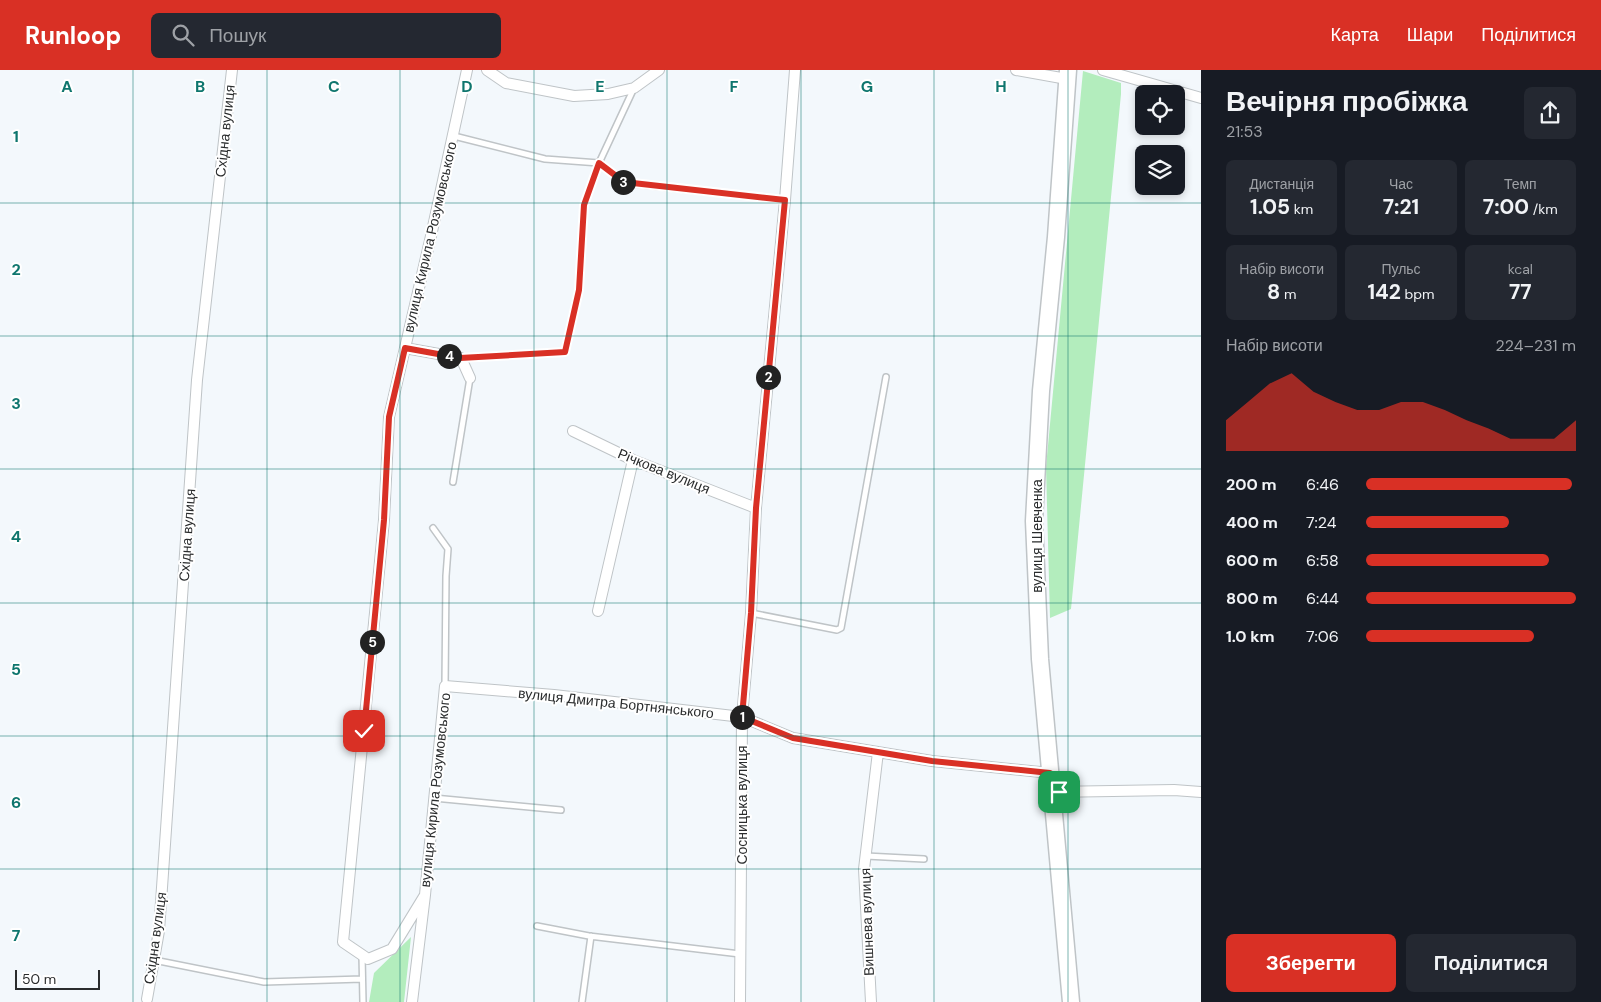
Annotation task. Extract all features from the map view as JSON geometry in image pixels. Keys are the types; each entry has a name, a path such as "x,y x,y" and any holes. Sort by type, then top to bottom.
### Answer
{"main road":[{"name":"вулиця Шевченка","path":"1067,74 1056,237 1041,391 1034,521 1040,660 1071,1002"}],"street":[{"name":"Східна вулиця","path":"146,1001 160,921 197,380 232,70"},
{"name":"вулиця Кирила Розумовського","path":"425,895 392,949 368,959 344,942 384,520 389,417 454,136 467,70"},
{"path":"487,70 506,83 574,96 608,94 634,88 659,70"},
{"name":"Сосницька вулиця","path":"740,1002 742,717 751,613 756,508 785,200 795,70"},
{"path":"1016,70 1067,74"},
{"path":"1103,70 1201,98"},
{"path":"405,348 460,358 470,378"},
{"name":"Річкова вулиця","path":"573,431 633,460 756,508"},
{"path":"598,611 633,460"},
{"name":"вулиця Кирила Розумовського","path":"412,1002 425,895 445,686"},
{"name":"вулиця Дмитра Бортнянського","path":"445,686 554,695 742,717 793,738 932,761 1050,773"},
{"name":"Вишнева вулиця","path":"871,1002 864,869 878,752"},
{"path":"1051,792 1174,790 1201,792"}],"lane":[{"path":"460,358 565,352 579,290 584,205 599,163 634,88"},
{"path":"454,136 545,159 599,163 624,182 785,200"},
{"path":"751,613 837,630 841,628 886,377"},
{"path":"453,482 470,378"},
{"path":"433,528 448,549 445,686"},
{"path":"434,798 561,810"},
{"path":"865,856 924,859"},
{"path":"537,926 591,936 741,954"},
{"path":"582,1002 591,936"},
{"path":"362,954 363,1002"},
{"path":"154,960 264,982 362,979"}],"green space":[{"path":"1083,71 1121,83 1121,94 1071,609 1050,618 1046,467"},
{"path":"411,937 404,1002 369,1002 374,973"}],"route":[{"path":"364,731 384,520 389,417 405,348 460,358 565,352 579,290 584,205 599,163 624,182 785,200 756,508 751,613 742,717 793,738 932,761 1050,773 1051,792 1059,792"}]}
